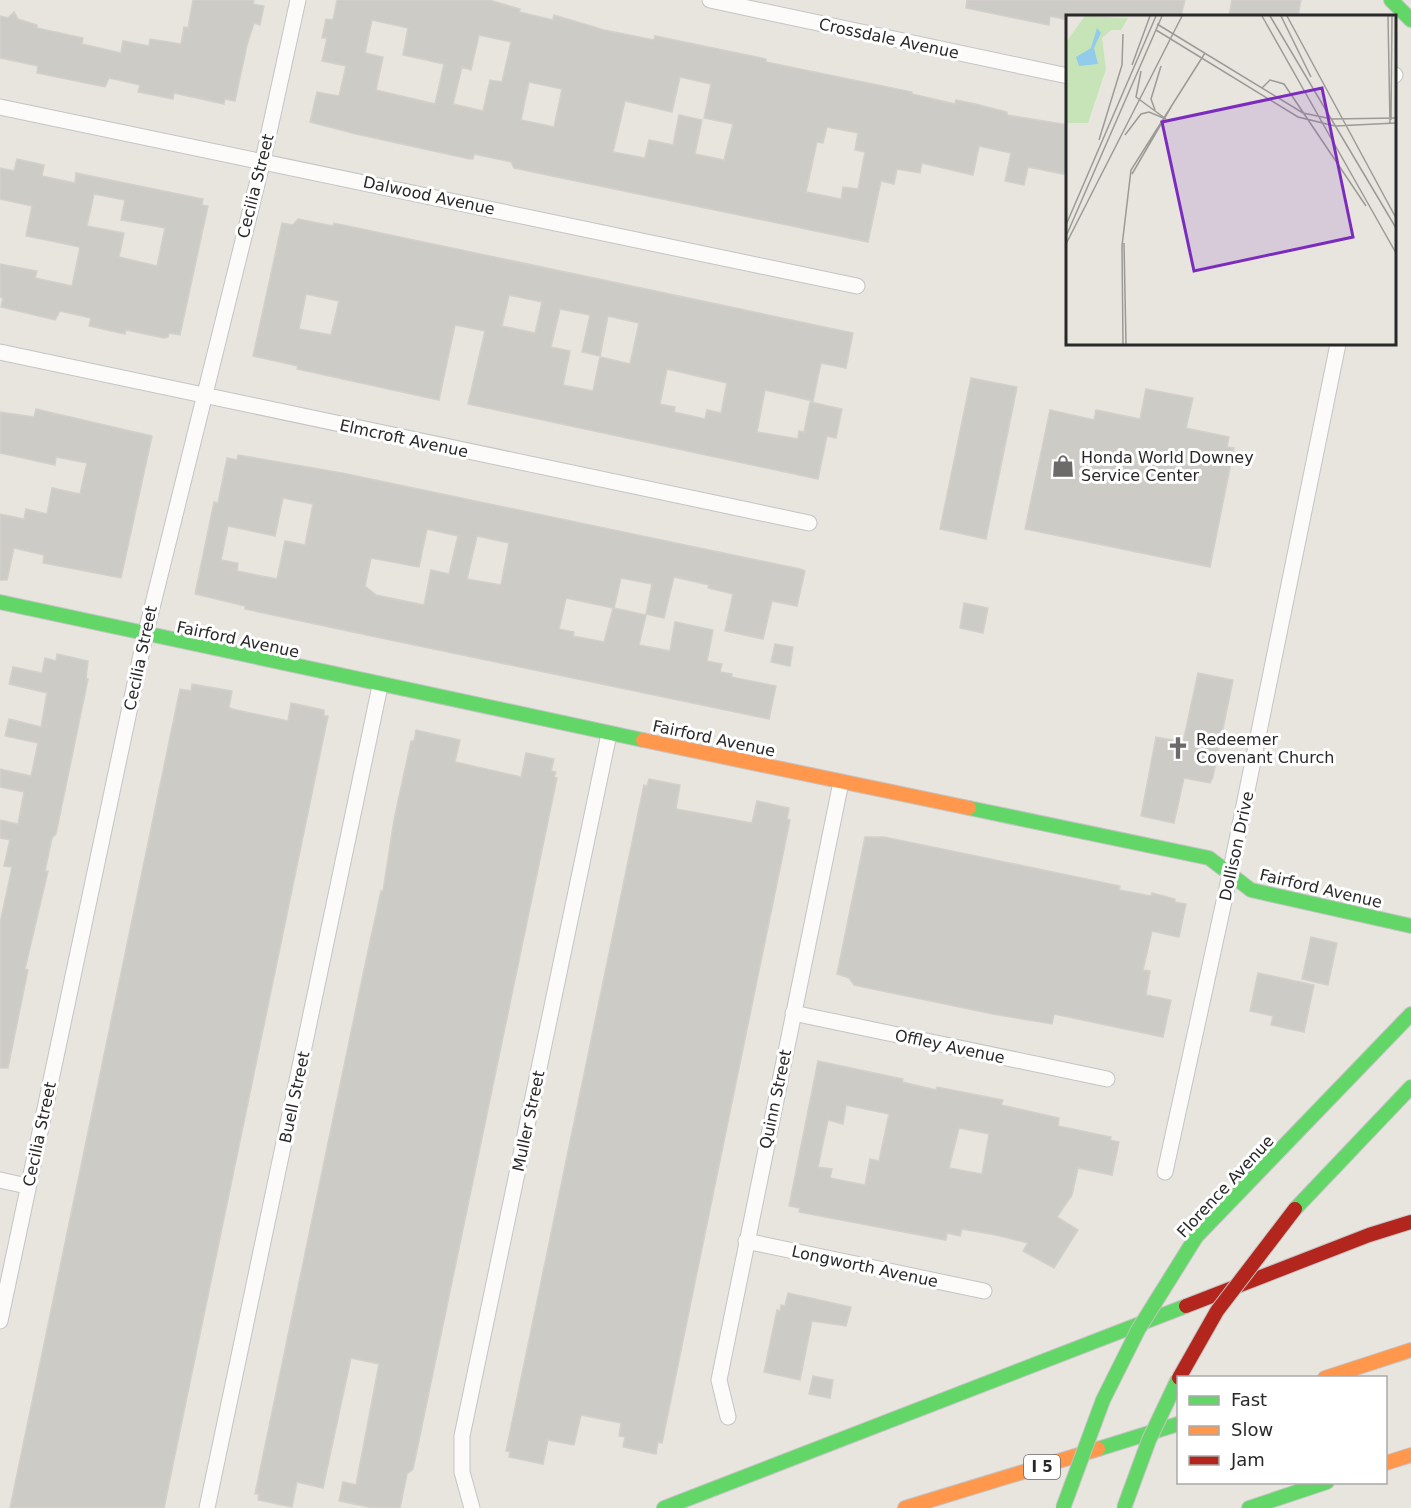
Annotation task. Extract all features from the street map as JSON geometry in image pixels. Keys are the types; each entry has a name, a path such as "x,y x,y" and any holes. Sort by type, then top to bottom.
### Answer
{"main road":[{"path":"1391,0 1411,20"},
{"name":"Fairford Avenue","path":"0,603 380,686 1209,858 1251,890 1411,926"},
{"name":"Florence Avenue","path":"1064,1508 1103,1400 1138,1330 1196,1237 1411,1014"},
{"path":"1180,1376 1205,1329 1226,1297 1294,1209 1411,1087"},
{"path":"664,1508 1358,1240 1411,1222"},
{"path":"1328,1376 1411,1350"},
{"path":"1124,1508 1149,1440 1177,1382"},
{"name":"I 5","path":"906,1508 1177,1425"},
{"path":"1387,1463 1411,1455"},
{"path":"1249,1508 1321,1484"}],"street":[{"name":"Cecilia Street","path":"0,1321 145,636 202,395 262,160 298,0"},
{"name":"Crossdale Avenue","path":"710,0 1066,76"},
{"name":"Dalwood Avenue","path":"0,107 856,286"},
{"name":"Dollison Drive","path":"1165,1172 1230,874 1338,345"},
{"name":"Elmcroft Avenue","path":"0,352 809,524"},
{"name":"Buell Street","path":"207,1508 380,686"},
{"name":"Muller Street","path":"472,1508 462,1472 462,1436 609,734"},
{"name":"Quinn Street","path":"728,1417 719,1380 841,782"},
{"name":"Offley Avenue","path":"793,1013 1107,1079"},
{"path":"0,1180 27,1186"},
{"name":"Longworth Avenue","path":"746,1241 984,1291"}],"building":[{"path":"193,0 254,0 253,4 264,6 260,25 254,23 247,45 235,101 225,99 224,104 174,93 173,99 138,92 140,85 109,78 105,87 37,73 38,66 0,58 0,16 8,18 14,12 18,19 37,25 37,28 83,38 82,44 121,53 123,41 149,46 150,39 181,44 184,27 188,28"},
{"path":"337,0 489,0 520,9 519,12 553,20 554,15 604,30 654,40 655,36 912,92 912,94 955,104 956,100 1007,112 1007,115 1066,125 1066,175 1028,167 1024,185 1005,181 1011,153 979,146 973,175 922,163 920,173 897,169 894,184 881,181 868,242 514,168 511,162 474,154 473,159 470,159 310,122 317,92 339,96 346,66 322,61 327,38 322,38 326,19 333,20","holes":["372,20 408,28 403,55 444,64 435,104 376,90 383,57 365,53","479,35 511,42 502,82 490,80 483,111 453,104 462,67 471,70","680,77 711,84 704,118 733,124 724,160 695,154 702,120 679,115 673,145 649,140 645,158 613,152 625,101 672,112","529,82 562,89 554,127 521,120","827,127 858,133 855,150 865,152 858,189 843,187 841,199 806,192 817,142 823,143"]},
{"path":"967,0 1185,0 1181,15 1066,15 1066,20 1050,16 1049,25 966,8"},
{"path":"1232,0 1301,0 1298,15 1229,15"},
{"path":"17,159 44,165 42,176 75,183 76,173 203,199 202,205 208,206 180,335 169,333 168,337 164,338 126,330 125,334 89,326 91,318 60,311 55,320 1,307 3,298 0,297 0,264 37,271 35,278 72,286 80,247 26,236 32,206 0,199 0,168 14,171","holes":["94,194 125,200 121,220 165,228 157,266 119,257 124,233 87,226"]},
{"path":"298,219 333,226 334,223 853,333 846,368 821,363 813,401 765,390 757,432 798,439 799,431 804,432 810,402 842,409 836,438 827,436 818,479 468,404 485,331 455,325 439,400 297,369 298,366 253,356 282,223 293,225","holes":["306,294 339,301 331,335 299,329","509,295 542,302 535,333 502,326","560,309 590,315 582,352 600,356 608,316 639,323 630,364 600,357 593,391 563,385 570,351 551,347","667,369 727,383 721,413 707,410 705,419 674,412 675,407 660,404"]},
{"path":"971,378 1017,387 986,539 940,529"},
{"path":"1146,389 1193,398 1186,428 1229,437 1227,447 1234,448 1210,567 1025,529 1050,410 1094,420 1096,410 1140,419"},
{"path":"36,409 152,436 121,578 43,563 44,555 14,548 7,580 0,580 0,514 24,519 26,509 47,514 52,488 80,494 87,463 56,457 55,465 0,453 0,412 34,417"},
{"path":"238,455 342,473 805,571 797,606 772,601 763,639 725,631 733,594 708,588 709,585 674,577 664,618 646,614 652,584 621,578 614,608 646,615 639,645 670,651 675,622 713,630 707,661 722,664 720,672 732,674 731,677 776,686 769,719 245,609 245,606 195,594 214,502 218,503 227,458 237,460","holes":["283,498 313,504 305,545 285,541 277,579 237,571 238,563 221,560 228,526 275,536","427,529 458,536 449,574 431,570 424,605 376,595 365,586 371,558 419,567","477,536 509,543 501,585 467,579","566,598 613,608 604,642 573,636 574,632 559,629"]},
{"path":"964,603 988,608 983,633 960,628"},
{"path":"775,644 793,647 790,666 771,662"},
{"path":"57,654 88,661 86,679 88,679 56,834 52,838 45,871 48,871 25,969 28,970 8,1068 0,1068 0,923 12,867 4,866 10,840 0,838 0,820 18,824 24,792 0,787 0,769 31,776 38,743 5,736 9,719 41,727 47,693 9,684 13,667 42,673 45,658 56,661"},
{"name":"Redeemer Covenant Church","path":"1198,673 1233,680 1213,777 1210,783 1184,778 1174,823 1141,816 1156,737 1183,742"},
{"path":"192,684 232,691 229,707 232,709 288,721 291,703 324,710 324,716 328,716 164,1508 10,1508 180,689 191,691"},
{"path":"416,730 460,740 455,762 521,777 526,753 554,759 551,771 556,772 554,777 557,778 413,1469 407,1474 400,1508 373,1508 339,1501 343,1482 356,1485 379,1364 351,1358 323,1488 297,1482 292,1507 258,1500 259,1494 255,1494 365,965 381,891 383,891 394,820 411,741 414,741"},
{"path":"649,779 680,785 676,809 752,823 757,801 789,808 787,819 790,820 662,1443 658,1442 656,1454 623,1447 625,1437 619,1436 621,1423 581,1415 574,1445 548,1440 543,1464 509,1457 510,1452 506,1451 644,785 647,786"},
{"path":"865,837 884,837 1120,886 1119,890 1151,896 1152,893 1186,904 1179,937 1152,931 1143,970 1150,971 1146,995 1171,1000 1163,1037 1054,1014 1052,1024 993,1014 854,985 849,978 837,974"},
{"path":"1311,937 1337,943 1328,985 1302,979"},
{"path":"1258,973 1314,985 1304,1032 1271,1025 1273,1016 1250,1011"},
{"path":"818,1061 903,1079 902,1082 936,1090 937,1087 1003,1100 1001,1105 1059,1118 1058,1126 1111,1137 1110,1140 1119,1142 1112,1175 1078,1168 1072,1195 1057,1217 1078,1230 1054,1268 1023,1251 1028,1243 996,1235 962,1229 960,1236 947,1233 946,1240 799,1212 800,1208 789,1206","holes":["846,1105 889,1114 879,1161 870,1159 865,1185 830,1178 832,1169 818,1167 828,1120 843,1124","959,1128 989,1134 982,1174 949,1168"]},
{"path":"788,1293 851,1307 846,1326 812,1321 800,1380 764,1372 777,1310 780,1311 781,1305 785,1306"},
{"path":"813,1376 833,1380 830,1398 809,1394"}],"traffic: fast":[{"path":"1391,0 1411,20"},
{"path":"0,602 643,740"},
{"path":"969,808 1209,858 1251,890 1411,926"},
{"path":"1196,1237 1411,1014"},
{"path":"1295,1209 1411,1087"},
{"path":"1063,1508 1103,1400 1138,1330 1196,1237"},
{"path":"664,1508 1186,1306"},
{"path":"1124,1508 1149,1440 1177,1381"},
{"path":"1098,1449 1177,1424"},
{"path":"1249,1508 1321,1484"}],"traffic: slow":[{"path":"643,740 969,808"},
{"path":"1331,1376 1411,1350"},
{"path":"905,1508 1098,1449"},
{"path":"1387,1463 1411,1455"}],"traffic: jam":[{"path":"1180,1376 1217,1311 1295,1209"},
{"path":"1186,1306 1369,1235 1411,1222"}],"place":[{"name":"Honda World Downey Service Center","path":"1063,466"},
{"name":"Redeemer Covenant Church","path":"1178,748"}]}
